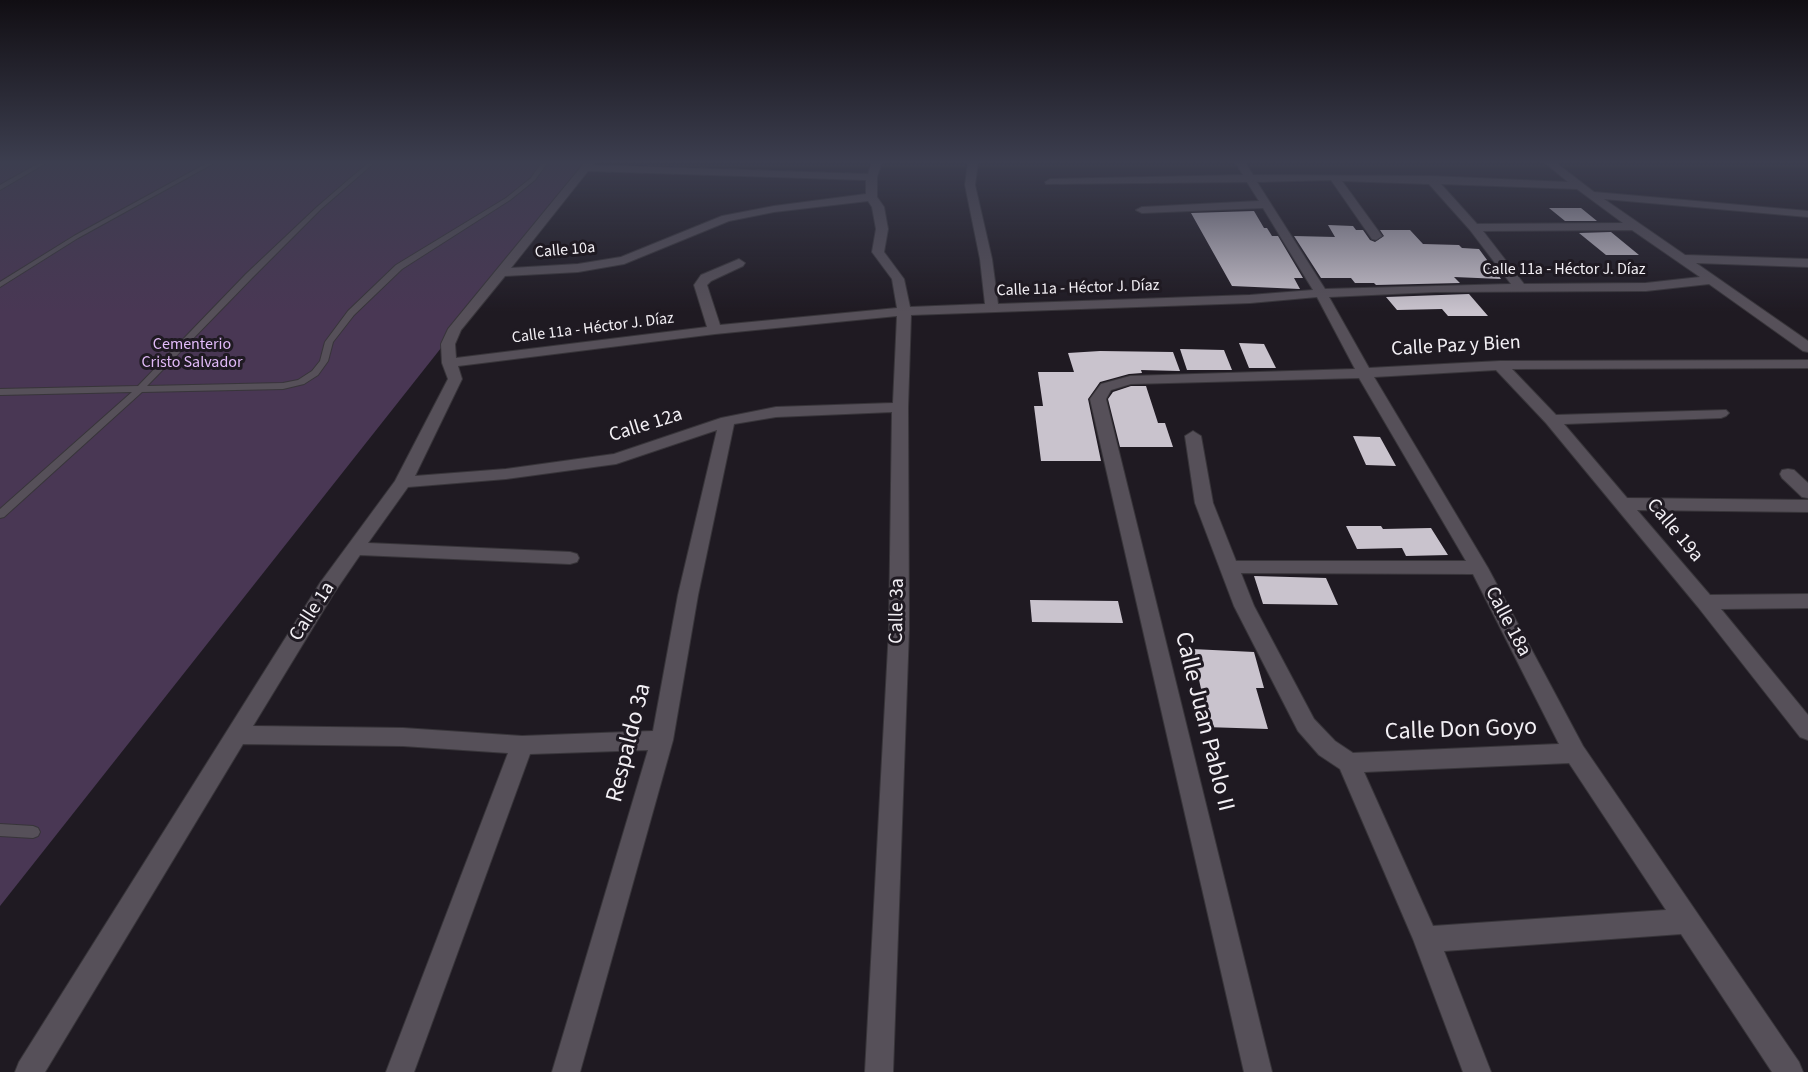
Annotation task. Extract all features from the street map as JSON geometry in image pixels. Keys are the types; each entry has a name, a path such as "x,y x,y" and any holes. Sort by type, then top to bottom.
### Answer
{"street":[{"name":"Calle 1a","path":"29,1072 327,588 403,482 455,379 449,363 448,344 455,329 551,212"},
{"name":"Calle 10a","path":"503,272 578,268 624,260 726,218 749,212"},
{"name":"Calle 3a","path":"879,212 882,229 878,252 898,279 904,311 900,407 898,629 879,1072"},
{"path":"976,212 986,259 992,308"},
{"name":"Calle 18a","path":"1272,212 1479,568 1575,753 1789,1072"},
{"path":"1359,212 1376,236"},
{"path":"1460,212 1520,286"},
{"path":"1616,212 1808,348"},
{"path":"1785,212 1808,214"},
{"path":"1474,228 1636,226"},
{"path":"1684,259 1808,263"},
{"path":"715,330 700,285 706,278 739,263"},
{"name":"Calle 11a - Héctor J. Díaz","path":"449,363 715,330 904,311 1250,300 1321,293 1520,286 1646,287 1711,280"},
{"name":"Calle Paz y Bien","path":"1106,387 1130,380 1364,373 1500,365 1808,364"},
{"name":"Calle 19a","path":"1500,365 1552,420 1623,504 1808,731"},
{"name":"Calle Juan Pablo II","path":"1106,387 1098,399 1258,1072"},
{"name":"Calle 12a","path":"403,482 506,474 616,459 727,422 777,412 900,407"},
{"path":"1552,420 1721,413"},
{"name":"Respaldo 3a","path":"566,1072 662,740 688,595 727,422"},
{"path":"1193,436 1204,503 1244,606 1306,725 1327,748 1349,763 1426,939 1477,1072"},
{"path":"1788,474 1808,493"},
{"path":"1623,504 1808,506"},
{"path":"355,549 570,558"},
{"path":"1229,567 1479,568"},
{"path":"1705,602 1808,601"},
{"path":"236,735 403,737 522,745 662,740"},
{"path":"400,1072 522,745"},
{"name":"Calle Don Goyo","path":"1349,763 1575,753"},
{"path":"1426,939 1688,921"}],"lane":[{"path":"0,285 76,237 122,212"},
{"path":"0,515 140,390 249,276 315,212"},
{"path":"0,392 283,386 301,382 320,367 329,342 351,313 399,267 487,212"},
{"path":"0,830 33,832"}],"green space":[{"name":"Cementerio Cristo Salvador","path":"0,212 548,212 0,906"}],"building":[{"path":"1255,212 1264,228 1267,228 1272,236 1278,236 1303,278 1294,278 1300,289 1232,286 1191,213"},
{"path":"1554,212 1586,212 1597,221 1565,221"},
{"path":"1328,225 1353,226 1356,230 1363,230 1370,240 1375,242 1384,236 1380,230 1410,230 1423,244 1459,245 1462,248 1479,249 1501,279 1454,277 1460,283 1376,285 1374,283 1355,283 1351,278 1321,278 1294,236 1335,237"},
{"path":"1611,232 1639,255 1606,255 1579,233"},
{"path":"1469,294 1488,316 1448,316 1442,309 1397,310 1386,297"},
{"path":"1239,343 1264,344 1276,368 1249,368"},
{"path":"1180,349 1224,350 1232,370 1187,370"},
{"path":"1173,352 1180,371 1141,370 1142,373 1100,382 1088,399 1101,461 1041,461 1034,406 1043,406 1038,372 1074,372 1068,353"},
{"path":"1131,386 1146,386 1158,423 1165,423 1173,447 1120,447 1108,399 1113,392"},
{"path":"1353,436 1380,437 1396,466 1366,465"},
{"path":"1346,526 1381,526 1383,529 1431,528 1448,555 1406,556 1402,548 1357,549"},
{"path":"1254,576 1326,578 1338,605 1263,604"},
{"path":"1030,600 1118,601 1123,623 1032,622"},
{"path":"1192,649 1254,652 1264,688 1256,688 1268,729 1205,727 1197,693 1202,693"}]}
